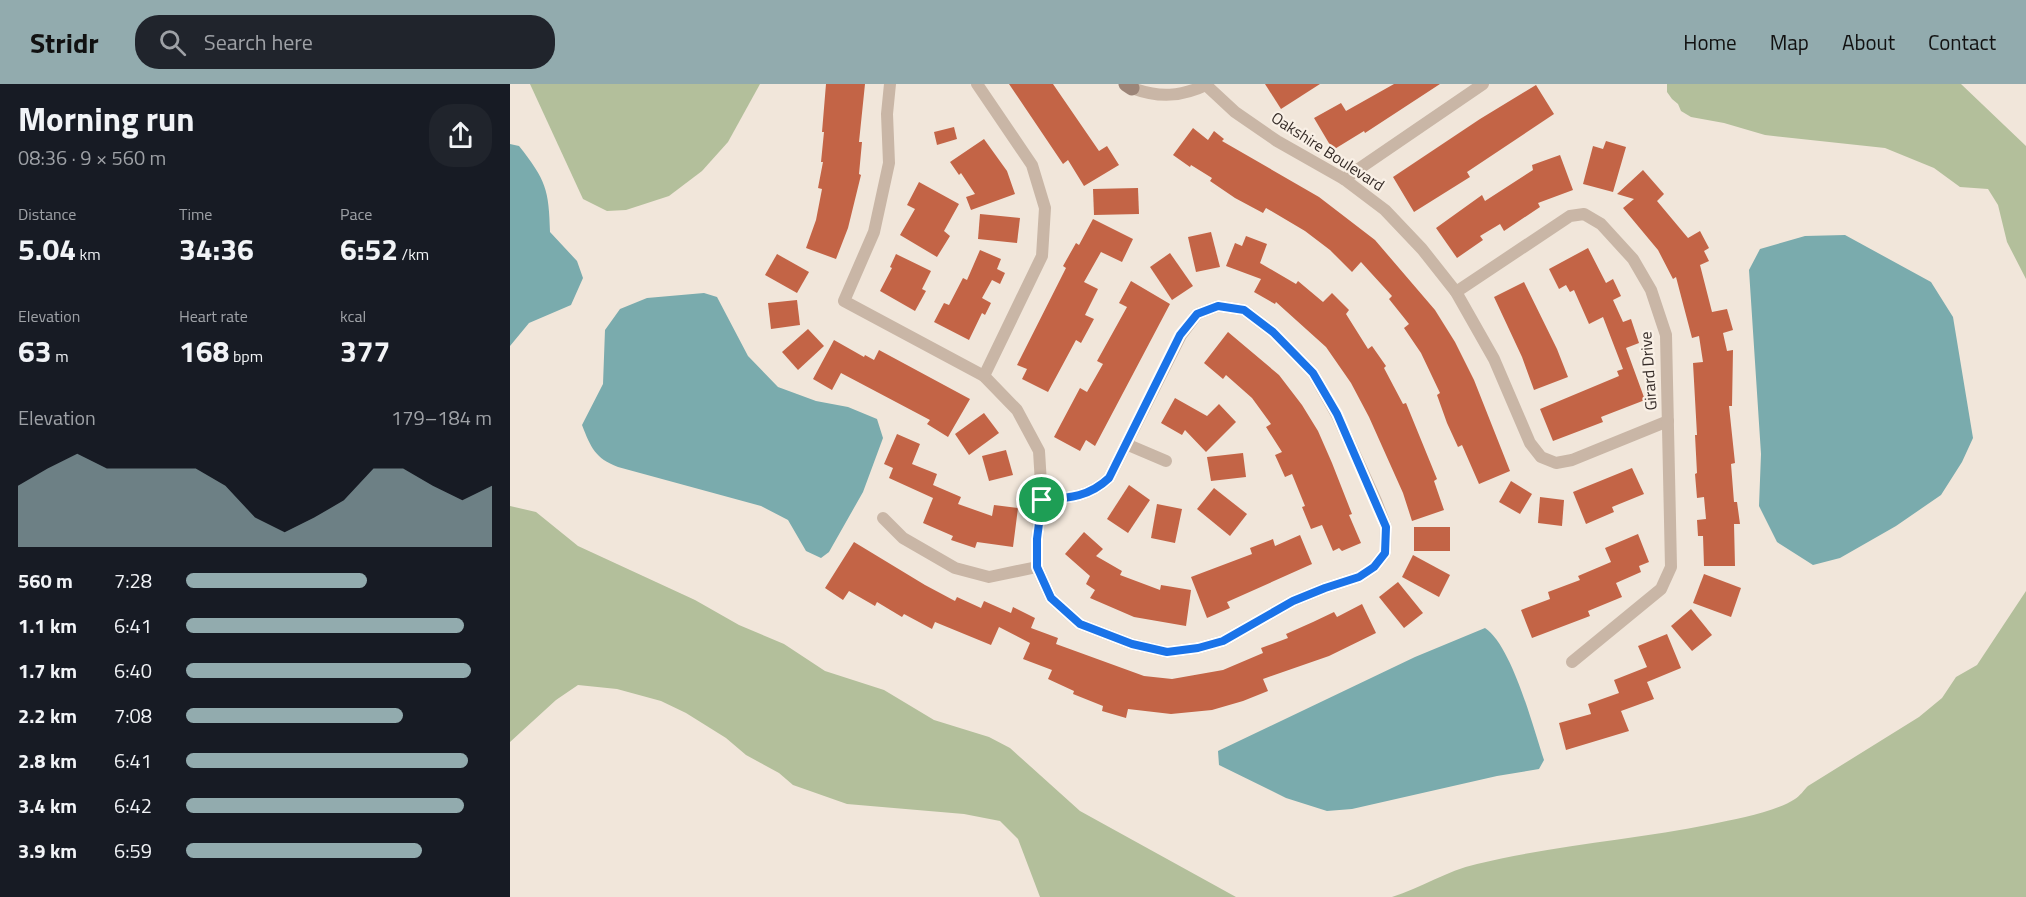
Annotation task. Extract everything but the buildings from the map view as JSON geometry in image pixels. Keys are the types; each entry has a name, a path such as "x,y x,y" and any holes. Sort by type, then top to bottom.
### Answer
{"street":[{"path":"890,84 887,114 889,163 874,232 844,301 984,376 1017,410 1039,451 1042,500 1037,539 1037,567 1051,598 1080,624 1132,644 1167,652 1198,648 1223,641 1293,601 1359,577 1374,567 1385,553 1386,527 1376,501 1337,414 1318,381 1273,332 1244,310 1218,306 1197,314 1180,335 1109,478 1098,489 1079,497 1042,500"},
{"path":"977,84 1032,165 1045,208 1042,256 984,376"},
{"path":"1344,179 1483,84"},
{"name":"Oakshire Boulevard","path":"1129,86 1151,95 1172,97 1207,85 1235,112 1277,141 1344,179 1385,210 1422,249 1456,292 1494,359 1530,443 1541,457 1556,463 1572,460 1668,421"},
{"name":"Girard Drive","path":"1456,292 1570,216 1584,214 1601,224 1633,260 1652,290 1666,335 1671,567 1661,589 1572,662"},
{"path":"1126,444 1166,461"},
{"path":"883,518 903,538 955,567 989,577 1037,567"}],"green space":[{"path":"530,84 760,84 728,142 702,171 669,196 626,210 607,211 583,199"},
{"path":"1667,84 1961,84 2026,146 2026,279 2007,242 1998,205 1988,189 1960,187 1934,168 1885,148 1765,135 1724,123 1691,117 1681,111 1672,99 1667,92"},
{"path":"510,506 536,512 578,546 695,600 739,625 784,644 825,671 884,690 934,720 989,737 1010,748 1080,811 1236,897 1040,897 1018,839 1000,821 964,814 847,804 793,785 779,773 746,755 726,738 686,713 661,701 617,689 578,685 556,700 510,742"},
{"path":"2026,591 2026,897 1392,897 1455,871 1506,857 1712,824 1787,804 1797,798 1808,786 1919,717 1942,698 1956,677 1977,665"}],"water":[{"path":"510,144 519,146 540,177 549,206 550,232 577,261 583,278 571,305 529,323 510,346"},
{"path":"1845,235 1931,282 1953,317 1973,438 1962,462 1941,495 1896,526 1840,558 1813,565 1777,542 1759,506 1761,454 1749,270 1760,249 1805,236"},
{"path":"704,293 717,297 748,356 778,387 816,401 848,407 877,419 883,438 863,492 829,552 821,558 806,551 788,520 761,506 610,464 599,456 588,440 582,425 603,384 605,330 620,309 647,298"},
{"path":"1485,628 1495,637 1504,652 1528,708 1544,760 1539,769 1497,776 1352,809 1327,811 1286,798 1219,765 1218,751 1415,657"}],"route":[{"path":"1218,306 1244,310 1273,332 1313,373 1337,414 1386,527 1385,553 1374,567 1359,577 1293,601 1223,641 1198,648 1167,652 1132,644 1080,624 1051,598 1037,567 1037,539 1042,500 1079,497 1098,489 1109,478 1180,335 1197,314 1218,306"}]}
